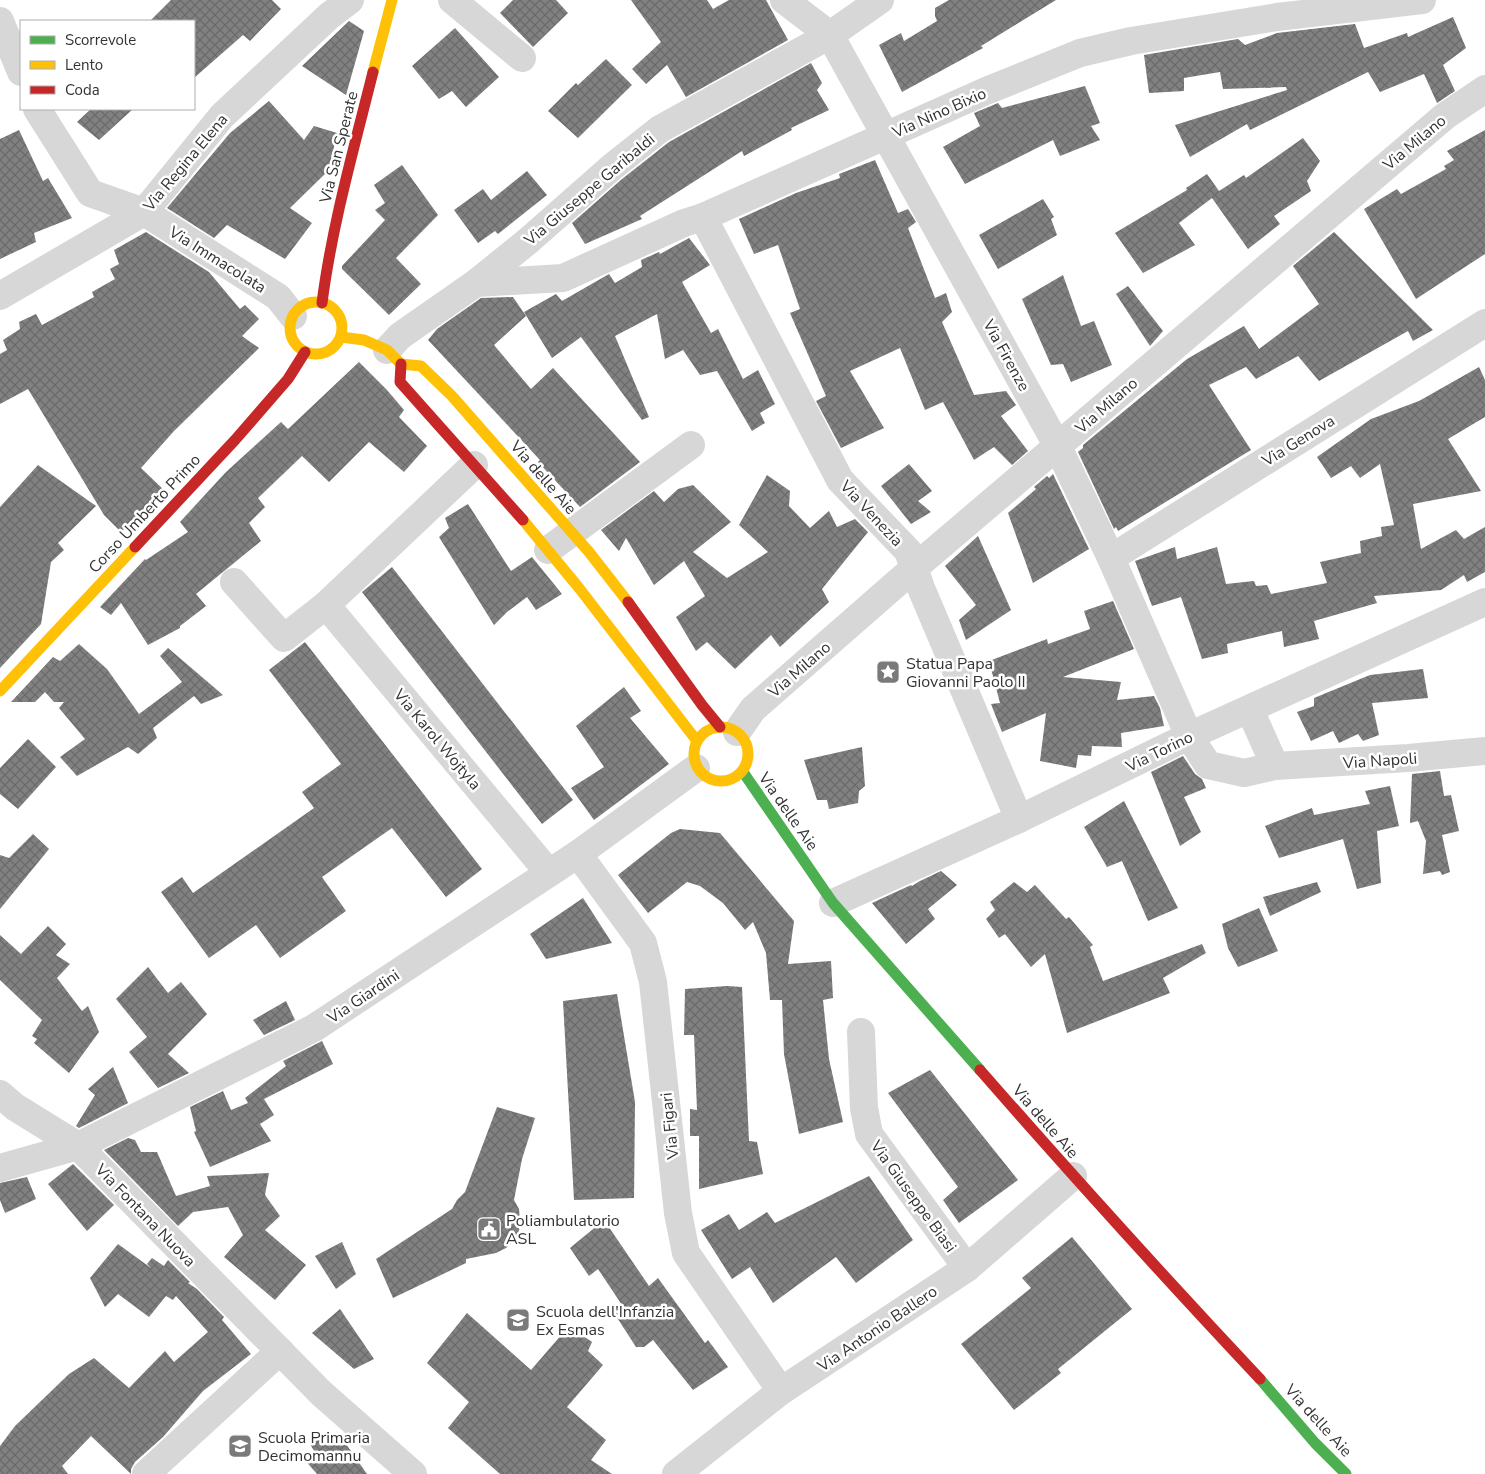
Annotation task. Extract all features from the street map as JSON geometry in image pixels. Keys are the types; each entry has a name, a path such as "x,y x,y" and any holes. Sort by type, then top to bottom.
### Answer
{"street":[{"name":"Via Regina Elena","path":"0,296 144,212 222,116 329,16 350,0"},
{"name":"Via San Sperate","path":"322,302 327,263 350,162 392,0"},
{"path":"452,0 522,58"},
{"name":"Via Firenze","path":"784,0 830,35 1058,447 1111,558 1189,736"},
{"name":"Via Giuseppe Garibaldi","path":"394,357 400,336 476,283 528,242 612,166 660,130 830,35 880,0"},
{"name":"Via Nino Bixio","path":"476,283 563,278 980,94 1080,53 1131,41 1278,17 1422,0"},
{"path":"0,21 20,70"},
{"name":"Via Milano","path":"728,729 1438,122 1485,89"},
{"name":"Via Immacolata","path":"38,110 90,193 144,212 278,297 292,316"},
{"name":"Via Venezia","path":"703,217 840,480 908,551 913,569 1019,819"},
{"path":"322,302 337,312 341,320 341,337 330,351 322,354 305,352 292,340 290,324 292,316 305,304 322,302"},
{"name":"Via Genova","path":"1111,558 1485,322"},
{"name":"Via delle Aie","path":"341,337 364,340 394,357 421,366 452,396 589,552 642,620 702,705 728,729"},
{"name":"Corso Umberto Primo","path":"0,691 235,440 288,380 305,352"},
{"path":"394,357 400,382 548,550 697,741"},
{"path":"548,550 691,445"},
{"path":"234,582 284,638 326,605 474,465"},
{"name":"Via Torino","path":"833,903 1019,819 1189,736 1485,602"},
{"name":"Via Karol Wojtyla","path":"326,605 549,872"},
{"path":"1250,710 1275,766"},
{"path":"710,729 728,729 743,738 747,746 748,755 743,772 728,781 710,780 696,768 694,750 697,741 702,734 710,729"},
{"name":"Via Napoli","path":"1189,736 1208,766 1244,773 1275,766 1485,751"},
{"name":"Via Giardini","path":"0,1168 78,1146 314,1028 578,854 696,768"},
{"name":"Via delle Aie","path":"743,772 833,903 1073,1176 1273,1393 1315,1443 1346,1474"},
{"name":"Via Figari","path":"578,854 643,943 653,982 678,1213 686,1253 781,1391"},
{"name":"Via Giuseppe Biasi","path":"861,1032 864,1108 870,1134 967,1268"},
{"name":"Via Fontana Nuova","path":"0,1094 15,1108 78,1146 321,1393 413,1474"},
{"name":"Via Antonio Ballero","path":"676,1474 781,1391 967,1268 1073,1176"},
{"path":"146,1474 280,1351"}],"building":[{"path":"171,0 272,0 281,9 250,41 243,35 195,77 195,20 151,20"},
{"path":"513,0 556,0 568,13 533,47 500,13"},
{"path":"631,0 707,0 713,9 729,0 766,0 788,40 686,97 667,65 646,84 632,69 661,42"},
{"path":"949,0 1056,0 981,46 983,48 902,92 879,45 901,33 904,41 937,21 935,8"},
{"path":"1453,17 1466,48 1443,65 1455,91 1437,103 1424,74 1380,92 1368,72 1250,130 1247,124 1190,157 1175,125 1287,90 1286,87 1223,89 1220,72 1184,78 1184,91 1149,93 1144,55 1238,39 1245,45 1277,33 1355,24 1364,48 1407,33 1408,37"},
{"path":"349,21 364,31 346,95 302,66"},
{"path":"455,28 499,77 466,107 452,91 439,99 412,66"},
{"path":"606,59 632,85 578,138 548,111 576,83 578,85"},
{"path":"811,63 822,83 817,90 829,110 791,128 792,130 744,156 742,151 640,216 642,219 585,244 572,223 622,179 669,142"},
{"path":"1085,86 1100,123 1091,126 1100,140 1060,156 1053,140 965,184 943,147 980,126 974,113 998,103 1002,108"},
{"path":"269,101 304,140 314,126 337,133 329,170 290,208 312,223 285,259 227,225 214,238 167,208 230,133"},
{"path":"90,110 132,110 99,140 77,122"},
{"path":"19,130 43,181 48,178 72,218 34,233 36,242 0,259 0,139"},
{"path":"1485,130 1485,254 1416,299 1364,209 1397,189 1401,194 1446,169 1444,166 1454,160 1447,151"},
{"path":"1303,138 1320,161 1307,181 1311,191 1274,216 1280,224 1248,249 1212,198 1179,223 1195,245 1143,273 1115,233 1187,190 1186,188 1207,174 1219,191 1244,175 1246,178"},
{"path":"875,160 898,213 908,209 916,222 908,228 935,298 946,293 952,312 942,322 974,395 1006,391 1016,405 1001,416 1028,451 1012,465 994,447 974,460 943,402 925,410 900,348 850,371 884,428 841,448 816,401 826,396 790,313 800,309 778,245 754,254 739,219 796,193 840,178 839,174"},
{"path":"402,165 438,215 396,258 421,284 389,315 342,269 342,266 385,220 375,210 385,203 374,185"},
{"path":"527,171 547,195 498,234 495,231 478,243 454,210 483,189 491,200"},
{"path":"1043,199 1054,217 1051,219 1057,235 998,269 979,235"},
{"path":"146,232 209,272 240,309 245,305 259,319 242,336 259,348 174,431 141,468 165,491 121,532 104,515 28,389 0,404 0,354 7,350 3,340 20,329 19,322 36,314 42,325 94,297 92,292 115,279 110,269 119,264 114,250"},
{"path":"1334,232 1433,330 1413,341 1408,331 1319,381 1298,356 1256,379 1246,367 1209,385 1251,450 1118,531 1116,527 1114,529 1078,452 1083,448 1083,445 1187,359 1244,326 1259,349 1319,304 1293,266"},
{"path":"689,238 710,265 682,282 711,333 718,329 743,379 758,370 775,404 760,413 765,423 752,431 717,371 700,375 683,350 665,359 657,314 615,336 649,417 642,420 581,337 552,358 524,312 556,294 562,301 609,274 615,283 642,267 641,260 659,252 660,254"},
{"path":"1063,275 1081,326 1094,321 1112,365 1071,382 1063,364 1051,365 1022,299"},
{"path":"1128,286 1163,331 1150,346 1116,294"},
{"path":"513,297 526,316 494,345 531,389 553,368 640,462 580,507 538,462 540,460 428,340 437,329 481,298"},
{"path":"359,362 404,410 399,417 427,446 404,472 369,442 329,482 302,456 258,498 265,507 249,523 261,541 196,594 206,606 180,626 180,628 148,645 121,603 111,615 100,607 145,559 188,532 180,522 226,472 281,422 288,429"},
{"path":"1479,367 1485,380 1485,417 1448,439 1481,491 1413,504 1421,549 1456,530 1464,539 1485,527 1485,572 1467,582 1464,575 1441,590 1374,596 1377,603 1314,621 1319,639 1284,647 1282,631 1227,644 1228,653 1202,659 1181,597 1152,606 1135,561 1175,547 1177,559 1217,547 1226,584 1254,581 1256,586 1267,585 1271,594 1327,583 1320,562 1361,553 1360,541 1382,536 1381,527 1394,525 1380,464 1360,478 1351,466 1331,478 1317,457 1371,419 1419,401"},
{"path":"909,464 932,491 918,501 931,512 911,524 881,486"},
{"path":"38,465 96,506 58,543 64,550 51,562 41,624 0,668 0,507"},
{"path":"1053,474 1089,549 1033,583 1008,513 1036,489 1034,487 1047,476 1049,478"},
{"path":"767,475 790,491 789,506 810,528 829,511 837,527 855,519 868,532 822,589 829,602 780,647 771,635 735,669 707,642 696,651 676,617 705,596 684,561 654,585 626,538 619,551 601,530 654,491 664,502 678,489 693,485 731,522 693,552 727,578 768,552 739,525"},
{"path":"468,504 511,571 532,557 562,594 536,610 527,597 507,612 494,625 439,537 449,528 445,518"},
{"path":"978,536 1011,610 966,640 959,620 976,605 945,566"},
{"path":"392,567 573,800 542,824 362,592"},
{"path":"1113,601 1134,649 1063,677 1121,682 1117,700 1154,696 1160,708 1164,726 1121,733 1122,747 1092,746 1091,756 1078,755 1076,768 1040,761 1046,713 1002,732 991,704 1000,703 989,661 1047,639 1048,644 1090,629 1084,611"},
{"path":"305,642 482,869 446,897 392,828 322,877 346,911 280,958 256,925 209,958 161,892 182,877 193,893 314,808 302,792 341,764 269,670"},
{"path":"79,644 107,669 139,714 182,682 160,656 168,648 223,695 201,704 194,696 153,728 157,738 138,754 128,747 77,776 60,757 85,739 59,708 64,702 54,702 45,692 35,702 11,702 53,657 60,661"},
{"path":"1423,669 1428,698 1372,703 1379,735 1363,741 1358,734 1339,743 1333,731 1311,741 1297,712 1314,706 1314,698 1370,675"},
{"path":"624,687 641,711 630,718 669,764 594,820 571,788 604,767 576,726"},
{"path":"28,739 56,767 18,809 0,794 0,768"},
{"path":"862,747 865,786 859,791 858,803 829,809 827,800 817,800 804,760"},
{"path":"1183,756 1195,774 1202,779 1206,788 1184,797 1201,832 1180,846 1151,772"},
{"path":"1440,771 1444,796 1451,795 1459,831 1442,835 1450,872 1442,875 1440,871 1423,874 1426,841 1418,821 1410,823 1412,774"},
{"path":"1390,786 1399,826 1377,831 1381,883 1357,889 1343,839 1279,858 1265,826 1312,808 1314,815 1370,804 1365,791"},
{"path":"1124,801 1178,908 1148,921 1122,861 1107,867 1084,827"},
{"path":"680,829 720,833 794,921 788,964 831,961 833,998 823,1000 829,1059 843,1122 799,1134 784,1054 782,1000 770,1000 766,953 753,922 745,930 723,903 700,886 687,882 648,913 618,875 671,833"},
{"path":"33,834 49,849 0,909 0,855 9,858"},
{"path":"941,871 957,885 928,909 935,919 906,944 872,903"},
{"path":"1014,882 1027,892 1035,885 1066,919 1069,917 1093,945 1090,947 1103,981 1202,944 1206,953 1163,978 1170,993 1067,1033 1045,954 1031,967 1005,934 999,938 986,919 995,910 990,902"},
{"path":"1317,882 1321,892 1270,916 1263,897"},
{"path":"583,898 612,943 546,959 530,934"},
{"path":"1259,908 1278,951 1238,967 1228,948 1222,924"},
{"path":"48,926 66,944 56,955 70,964 57,978 82,1011 88,1006 99,1032 69,1073 34,1043 37,1039 32,1036 42,1020 0,980 0,935 21,954"},
{"path":"148,967 168,993 181,982 207,1014 168,1054 189,1073 158,1088 129,1052 147,1037 116,999"},
{"path":"727,986 742,987 749,1141 757,1142 763,1174 699,1189 699,1136 690,1136 690,1109 697,1110 694,1035 684,1035 685,989"},
{"path":"617,994 635,1102 634,1198 574,1200 563,1001"},
{"path":"286,1001 295,1020 264,1035 253,1020"},
{"path":"322,1041 333,1064 264,1099 274,1115 260,1124 271,1141 210,1167 194,1132 196,1131 190,1107 223,1091 231,1110 248,1103 245,1098 286,1066 283,1061"},
{"path":"113,1067 128,1103 79,1128 76,1126 95,1095 88,1089"},
{"path":"930,1070 1018,1180 959,1223 943,1200 958,1187 888,1093"},
{"path":"497,1107 535,1118 522,1159 514,1200 519,1209 520,1220 519,1231 514,1241 496,1253 466,1259 466,1263 393,1298 376,1259 452,1209 465,1192"},
{"path":"128,1138 135,1140 141,1152 157,1152 176,1196 210,1186 207,1176 269,1173 265,1195 280,1216 265,1230 306,1265 275,1300 224,1257 243,1235 228,1207 193,1212 178,1226 104,1150"},
{"path":"73,1164 114,1205 87,1231 48,1184"},
{"path":"869,1176 913,1240 856,1283 836,1257 773,1303 750,1267 732,1279 701,1230 729,1214 739,1230 767,1212 775,1223"},
{"path":"27,1177 36,1199 5,1213 0,1200 0,1183"},
{"path":"604,1220 649,1286 658,1278 705,1343 708,1340 728,1367 693,1390 653,1340 644,1347 636,1347 616,1316 616,1308 622,1305 598,1269 589,1276 570,1248"},
{"path":"1072,1237 1132,1309 1058,1369 1061,1373 1014,1410 961,1344 1031,1288 1022,1278"},
{"path":"342,1242 356,1274 336,1289 315,1256"},
{"path":"118,1244 151,1268 147,1264 152,1258 164,1266 168,1260 190,1282 188,1283 197,1289 224,1317 222,1320 251,1354 203,1391 163,1437 135,1462 131,1469 131,1474 91,1436 62,1466 68,1474 0,1474 0,1446 15,1426 69,1374 94,1358 129,1388 165,1351 174,1362 208,1332 176,1296 173,1300 166,1296 149,1317 118,1294 105,1307 90,1278"},
{"path":"340,1309 374,1359 354,1369 312,1333"},
{"path":"467,1313 531,1370 569,1326 592,1342 588,1351 603,1365 567,1407 606,1440 591,1460 612,1474 500,1474 448,1428 469,1402 427,1363"},
{"path":"329,1432 332,1439 339,1434 367,1474 317,1474 303,1458 314,1451 310,1444"}],"traffic: fast":[{"path":"743,772 833,903 980,1070"},
{"path":"1260,1379 1315,1443 1346,1474"}],"traffic: slow":[{"path":"373,72 392,0"},
{"path":"311,302 321,302 335,309 342,323 342,328 342,333 335,347 321,354 311,354 301,350 294,343 290,333 290,323 294,313 301,306 311,302"},
{"path":"341,337 364,340 387,350 401,364 421,366 452,396 589,552 628,602"},
{"path":"523,520 579,588 697,741"},
{"path":"0,691 135,547"},
{"path":"716,727 726,727 736,731 744,739 748,754 744,769 736,777 726,781 716,781 706,777 698,769 694,759 694,749 698,739 706,731 716,727"}],"traffic: jam":[{"path":"322,303 338,216 373,72"},
{"path":"135,547 235,440 288,379 305,352"},
{"path":"401,364 400,382 523,520"},
{"path":"628,602 720,727"},
{"path":"980,1070 1119,1226 1260,1379"}],"place":[{"name":"Statua Papa Giovanni Paolo II","path":"888,672"},
{"name":"Poliambulatorio ASL","path":"489,1229"},
{"name":"Scuola dell'Infanzia Ex Esmas","path":"518,1320"},
{"name":"Scuola Primaria Decimomannu","path":"240,1446"}]}
